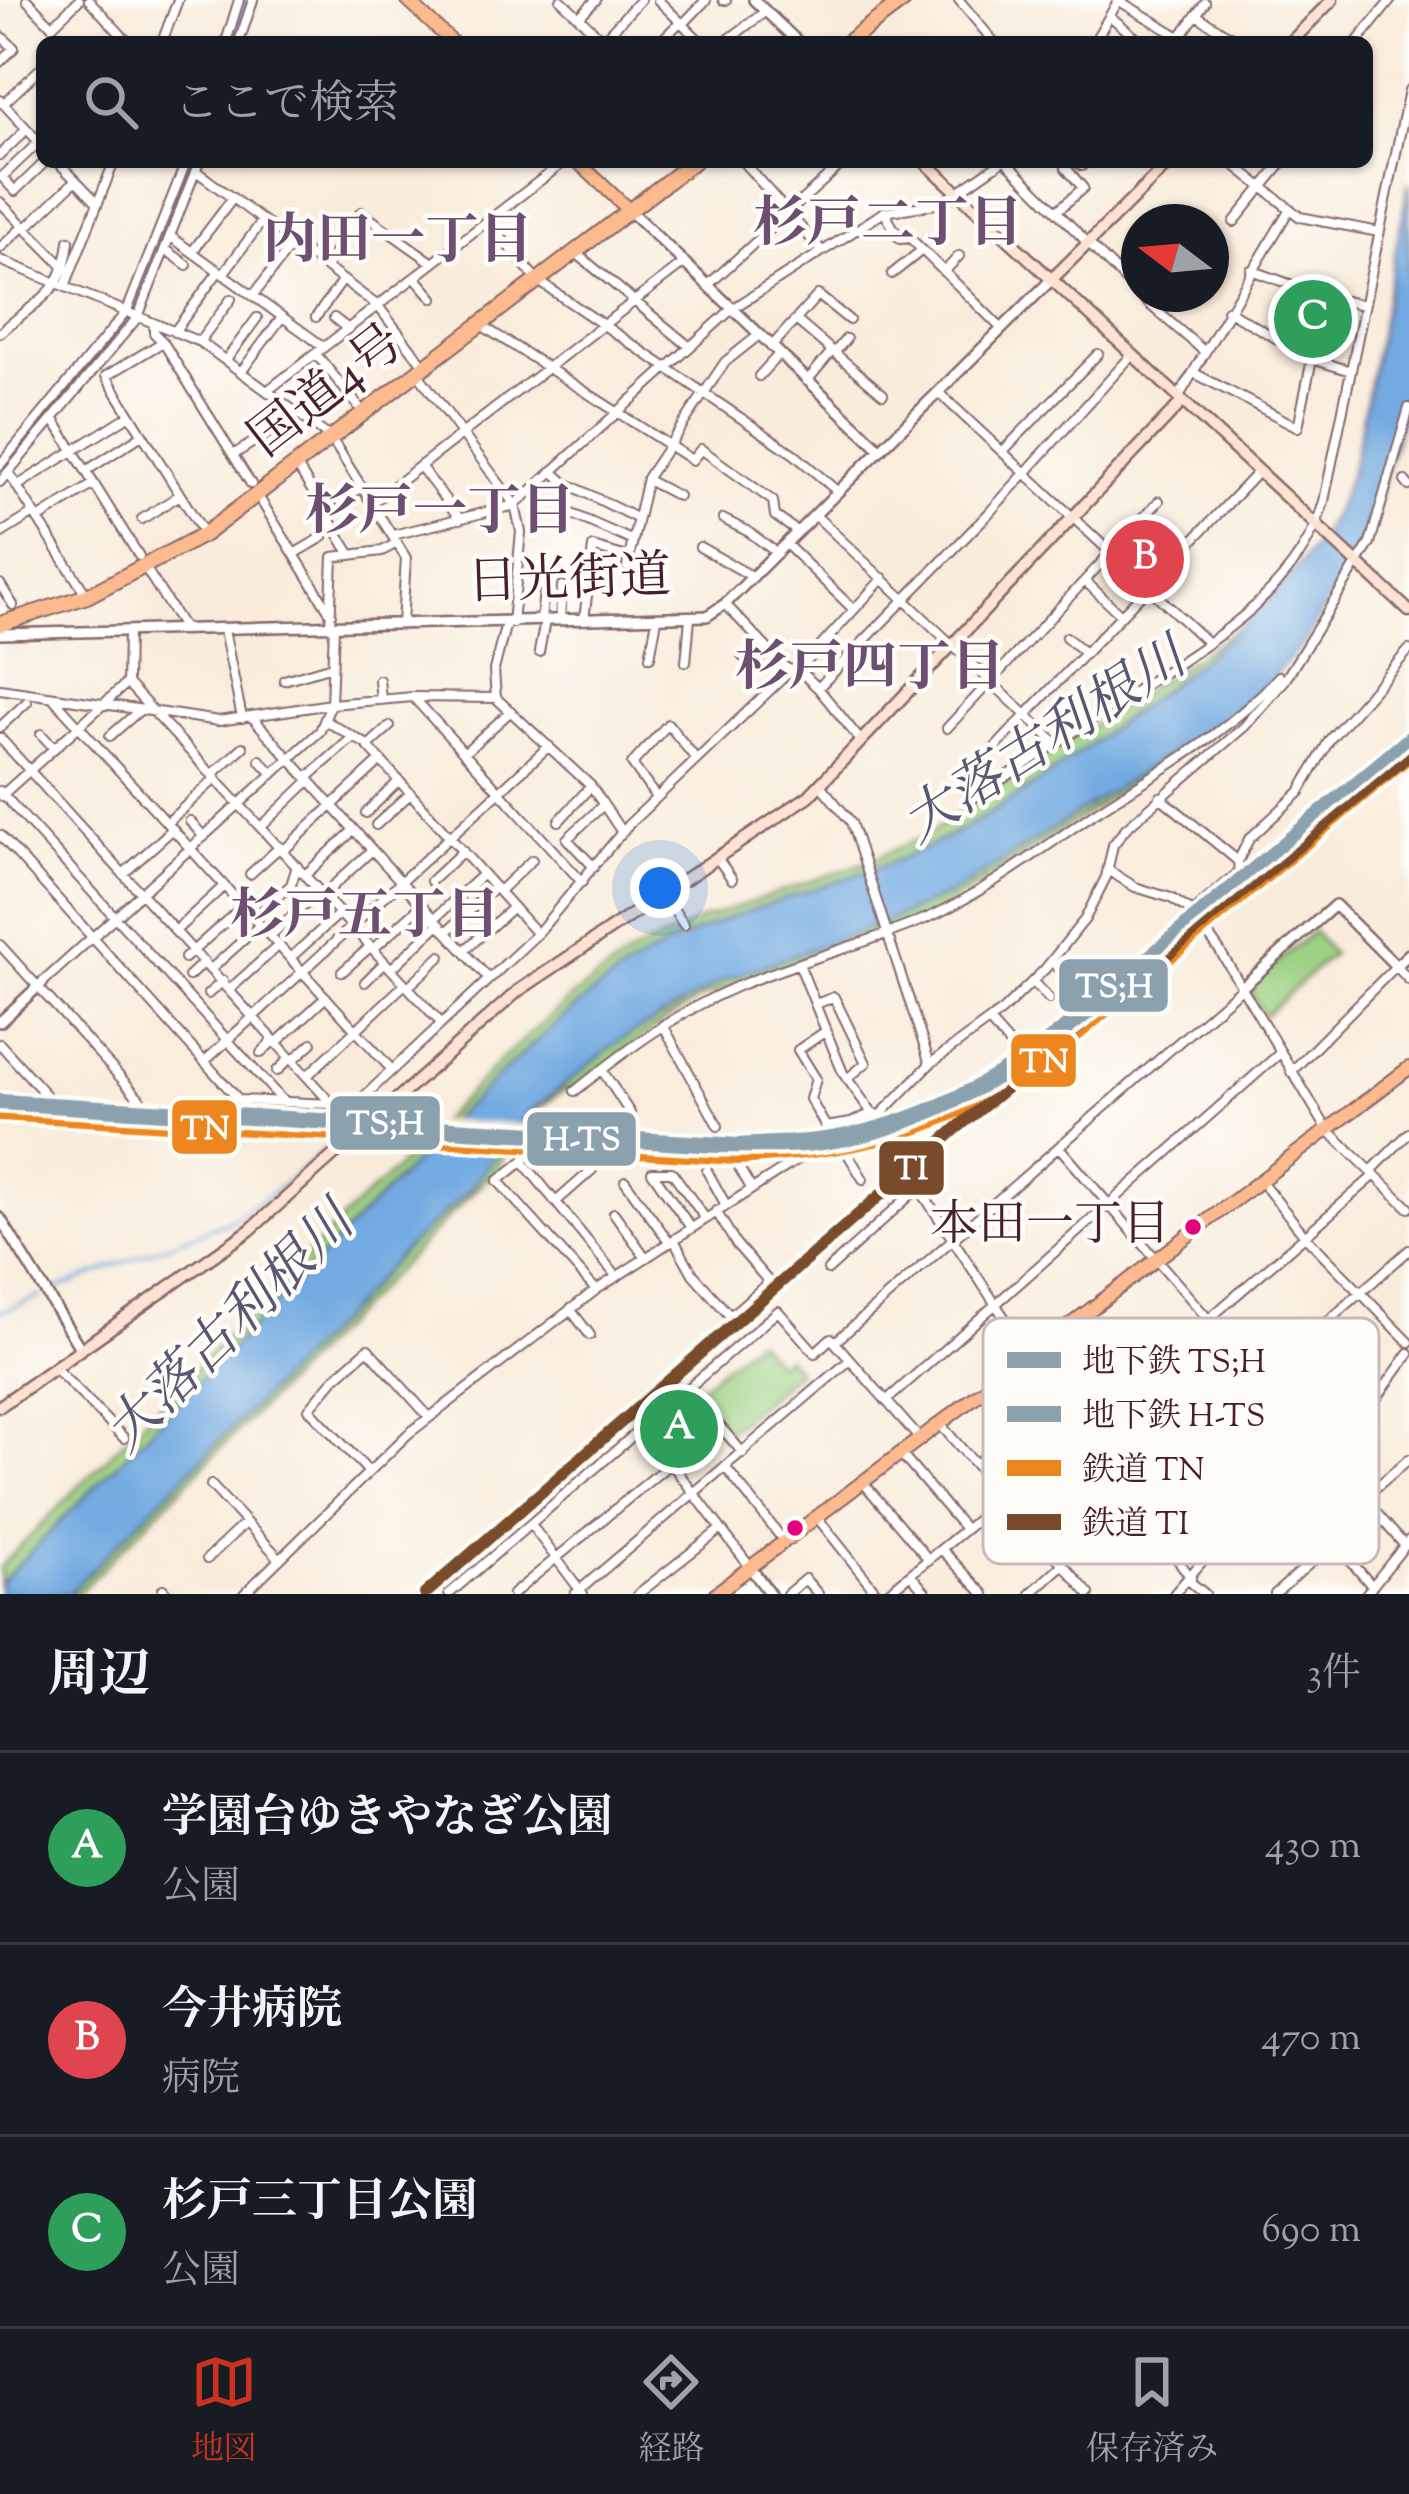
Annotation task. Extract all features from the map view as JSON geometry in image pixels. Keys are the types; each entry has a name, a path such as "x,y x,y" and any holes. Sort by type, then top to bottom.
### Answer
{"highway":[{"path":"856,36 904,0"},
{"name":"国道4号","path":"0,624 87,596 142,563 205,535 255,490 297,466 685,168"}],"main road":[{"path":"1297,36 1332,0"},
{"path":"409,1 446,36"},
{"path":"584,168 630,211"},
{"path":"931,168 1409,611"},
{"name":"日光街道","path":"1051,280 1164,168"},
{"path":"0,1406 250,1230 518,991 821,786 1180,400"},
{"path":"1076,1318 1409,1067"},
{"path":"715,1594 983,1390"}],"street":[{"path":"28,0 52,26 79,0"},
{"path":"89,0 116,36"},
{"path":"164,36 178,0"},
{"path":"228,36 239,0"},
{"path":"241,36 253,0"},
{"path":"561,0 598,36"},
{"path":"579,17 596,0"},
{"path":"608,36 640,0"},
{"path":"658,0 695,36"},
{"path":"667,36 706,0"},
{"path":"754,0 792,36"},
{"path":"958,0 989,36"},
{"path":"1362,36 1391,0"},
{"path":"1098,36 1120,1 1173,36"},
{"path":"1180,36 1204,3"},
{"path":"733,36 766,10"},
{"path":"1196,15 1229,36"},
{"path":"1111,17 1134,36"},
{"path":"0,35 14,48 0,62"},
{"path":"36,72 1,102 36,139"},
{"path":"1258,472 961,784 972,800 1244,616 1282,578 1319,527 1409,90"},
{"path":"0,155 27,129"},
{"path":"36,147 2,177 15,191 39,168"},
{"path":"63,168 98,203"},
{"path":"0,333 62,285 112,168"},
{"path":"0,482 3,464 127,311 184,168"},
{"path":"3,464 53,418 138,316 196,168"},
{"path":"199,168 232,198 378,306 515,505 521,532 509,623 494,670 496,698"},
{"path":"267,391 556,168"},
{"path":"748,168 822,251"},
{"path":"707,286 837,168"},
{"path":"0,1022 326,721 331,704 333,557 382,551 395,539 515,505 732,309 884,212 942,203 995,168"},
{"path":"1011,168 1165,320 1205,352"},
{"path":"1058,211 1083,188 1066,168"},
{"path":"1239,168 1300,217 1379,232"},
{"path":"1234,222 1279,168"},
{"path":"0,248 75,181"},
{"path":"192,252 232,198"},
{"path":"0,202 66,269"},
{"path":"1229,307 1289,210"},
{"path":"630,211 880,449"},
{"path":"326,267 362,212 433,264"},
{"path":"884,212 900,239 910,238 1002,328"},
{"path":"174,332 263,220"},
{"path":"488,222 537,280 816,470 838,492"},
{"path":"170,236 281,316 320,351 364,414"},
{"path":"62,285 69,241"},
{"path":"254,296 293,243"},
{"path":"165,249 187,265"},
{"path":"892,274 922,250"},
{"path":"575,252 690,347"},
{"path":"944,272 958,256"},
{"path":"0,260 200,342 332,438 406,558 402,625"},
{"path":"372,502 684,262"},
{"path":"1251,270 1325,297 1364,305"},
{"path":"154,277 167,285"},
{"path":"416,277 434,298"},
{"path":"316,317 343,280"},
{"name":"日光街道","path":"0,634 706,616 777,554 1051,280"},
{"path":"364,295 374,282"},
{"path":"759,376 818,296 849,320"},
{"path":"200,342 231,299"},
{"path":"1229,311 1312,358 1351,370"},
{"path":"1180,400 1226,312"},
{"path":"241,372 281,316"},
{"path":"226,361 257,318"},
{"path":"334,318 348,329"},
{"path":"796,321 883,394"},
{"path":"154,324 154,332 331,614"},
{"path":"480,325 692,460 701,448 772,501 775,516 798,532"},
{"path":"584,620 593,547 627,562 647,480 724,362 759,335"},
{"path":"807,381 846,339"},
{"path":"106,376 164,342"},
{"path":"1003,451 1098,354"},
{"path":"818,688 1132,355"},
{"path":"1194,373 1298,427 1312,358"},
{"path":"99,364 205,535"},
{"path":"938,392 1208,643"},
{"path":"826,1030 798,1050 816,1079 810,1099 826,1127 851,1124 876,1114 1033,982 1085,919 1108,870 1116,839 1268,703 1377,527 1409,408"},
{"path":"233,455 298,414"},
{"path":"17,486 130,415"},
{"path":"53,418 184,631"},
{"path":"86,471 142,435"},
{"path":"3,464 87,596"},
{"path":"297,466 351,555"},
{"path":"420,466 460,519"},
{"path":"552,471 564,482 636,518"},
{"path":"647,480 678,496"},
{"path":"0,533 94,484"},
{"path":"340,501 362,487"},
{"path":"142,519 180,495"},
{"path":"947,728 1159,501"},
{"path":"572,514 631,540"},
{"path":"815,515 1056,743"},
{"path":"723,519 777,554"},
{"path":"294,554 323,537"},
{"path":"786,544 853,609"},
{"path":"700,547 753,577"},
{"path":"16,835 4,839 239,1100 355,1105 537,934 621,832 794,671 883,578"},
{"path":"539,652 545,580"},
{"path":"1084,580 1121,615"},
{"path":"0,584 13,605"},
{"path":"560,621 562,586"},
{"path":"725,604 769,650 818,688 862,742"},
{"path":"686,662 690,618"},
{"path":"650,657 657,619"},
{"path":"224,630 247,717 489,979"},
{"path":"128,632 127,683 441,1023"},
{"path":"1066,637 1084,653"},
{"path":"742,656 754,664 769,650"},
{"path":"1192,913 1239,872 1238,861 1250,839 1300,792 1336,732 1409,650"},
{"path":"284,680 332,666"},
{"path":"575,1091 663,1025 737,986 934,914 999,877 1223,727 1280,676"},
{"path":"379,680 381,700"},
{"path":"127,683 1,794 283,1101"},
{"path":"0,689 219,722 331,704 412,697 496,698 590,786 621,832"},
{"path":"52,697 392,1070"},
{"path":"412,697 582,882"},
{"path":"0,727 27,702"},
{"path":"110,736 140,710"},
{"path":"464,753 511,711"},
{"path":"326,721 368,746 537,934"},
{"path":"656,796 632,764 668,724 696,758"},
{"path":"368,746 390,726"},
{"path":"41,734 54,748"},
{"path":"261,827 353,737"},
{"path":"0,738 331,1103"},
{"path":"205,1061 549,746"},
{"path":"123,874 243,747"},
{"path":"260,760 273,774"},
{"path":"250,874 381,760"},
{"path":"366,814 399,781"},
{"path":"559,821 590,786"},
{"path":"821,786 848,815 930,1064"},
{"path":"376,826 410,794"},
{"path":"1160,797 1238,861"},
{"path":"593,867 567,838 602,806"},
{"path":"190,821 204,837"},
{"path":"189,976 257,922 301,870 354,830"},
{"path":"270,936 372,850"},
{"path":"430,880 463,851"},
{"path":"94,868 108,857"},
{"path":"718,859 732,879"},
{"path":"447,932 532,860"},
{"path":"177,861 188,872"},
{"path":"1108,870 1135,886 1171,898 1192,913 1327,1129 1409,1208"},
{"path":"365,982 388,966 483,874"},
{"path":"175,931 224,886"},
{"path":"664,895 684,925"},
{"path":"342,972 422,905"},
{"path":"835,1342 1335,905 1409,980"},
{"path":"185,958 243,906"},
{"path":"464,952 513,907"},
{"path":"144,922 157,911"},
{"path":"290,958 340,913"},
{"path":"0,945 140,1099"},
{"path":"208,994 279,945"},
{"path":"1291,1072 1409,954"},
{"path":"307,1076 441,956"},
{"path":"1052,961 1078,988"},
{"path":"800,964 847,1079 876,1114 917,1189 1004,1318"},
{"path":"137,986 148,976"},
{"path":"1033,982 1049,999"},
{"path":"261,1053 326,997"},
{"path":"816,1004 834,998 866,1063 847,1079"},
{"path":"167,1019 178,1008"},
{"path":"176,1029 188,1018"},
{"path":"989,1021 1011,1046"},
{"path":"663,1025 718,1126"},
{"path":"277,1071 312,1043"},
{"path":"0,1044 46,1095"},
{"path":"886,1401 1279,1054"},
{"path":"602,1070 630,1113"},
{"path":"228,1086 239,1076"},
{"path":"1059,1147 1209,1318 1306,1237 1409,1132"},
{"path":"244,1594 429,1417 596,1290 811,1151 886,1138"},
{"path":"843,1146 863,1179"},
{"path":"558,1200 592,1170 579,1155 534,1152 498,1181 596,1290"},
{"path":"523,1162 617,1277"},
{"path":"737,1166 752,1188"},
{"path":"625,1181 730,1316 770,1282 736,1244 707,1171"},
{"path":"692,1228 652,1172 672,1172 705,1218"},
{"path":"1259,1179 1306,1237 1409,1342"},
{"path":"827,1270 917,1189"},
{"path":"614,1213 646,1258"},
{"path":"0,1218 80,1348"},
{"path":"1334,1318 1409,1250"},
{"path":"570,1309 590,1335"},
{"path":"449,1594 778,1311 815,1353 831,1338 920,1438"},
{"path":"369,1472 309,1409 351,1362 368,1349 429,1417"},
{"path":"1379,1396 1409,1353"},
{"path":"532,1526 580,1592 850,1360"},
{"path":"54,1367 124,1438"},
{"path":"513,1594 718,1424 744,1453"},
{"path":"940,1424 983,1472"},
{"path":"645,1429 770,1594"},
{"path":"900,1453 965,1529"},
{"path":"976,1464 983,1458"},
{"path":"1379,1486 1409,1459"},
{"path":"726,1468 784,1541"},
{"path":"862,1481 929,1561"},
{"path":"211,1485 280,1559"},
{"path":"816,1516 882,1594 911,1576 983,1515"},
{"path":"1349,1564 1369,1590 1407,1543 1379,1515"},
{"path":"207,1559 246,1522"},
{"path":"638,1594 721,1529"},
{"path":"942,1550 984,1594"},
{"path":"1030,1594 1058,1564"},
{"path":"1064,1564 1089,1594"},
{"path":"1179,1564 1205,1594"},
{"path":"1174,1594 1201,1564"},
{"path":"1275,1594 1309,1564"},
{"path":"911,1576 928,1594"},
{"path":"787,1594 805,1579 818,1594"}],"green space":[{"path":"1305,293 1338,302 1327,362 1282,336"},
{"path":"1235,630 1080,751 965,827 904,857 710,926 648,956 596,991 452,1120 0,1583 0,1567 347,1214 425,1142 422,1137 431,1137 500,1061 574,995 635,952 700,920 869,861 927,835"},
{"path":"1265,686 1237,714 965,894 928,915 704,997 569,1091 565,1089 527,1118 503,1145 509,1146 491,1179 77,1594 68,1594 401,1253 469,1190 504,1139 547,1096 673,1008 725,980 797,951"},
{"path":"1313,931 1332,954 1264,1016 1249,986"},
{"path":"756,1339 777,1363 786,1357 798,1371 728,1432 717,1420 670,1455 652,1432 663,1418 670,1425 698,1401 692,1394"}],"water":[{"path":"1409,183 1409,392 1369,532 1304,643 1265,686 1234,712 954,893 725,980 621,1040 526,1115 470,1190 401,1253 68,1594 0,1594 0,1583 451,1120 595,992 677,940 902,858 990,813 1153,697 1262,606 1309,553 1333,516 1347,482"}],"pier":[{"path":"444,1120 523,1124 519,1130 482,1128 517,1131 513,1136 436,1132"}],"waterway":[{"path":"234,36 246,0"},
{"path":"0,473 128,322 190,168"},
{"path":"54,1290 231,1220 273,1193 349,1129"},
{"path":"0,1312 41,1296"}],"railway":[{"path":"1369,790 1409,761"},
{"path":"1121,988 1252,877 1316,830"}],"metro line":[{"name":"TS;H","path":"0,1100 739,1144 863,1131 951,1099 1057,1033 1409,737"},
{"name":"H-TS","path":"0,1104 717,1147 815,1145 870,1135 948,1105 1020,1063 1121,988"}],"rail line":[{"name":"TI","path":"425,1594 957,1128 1409,755"},
{"name":"TN","path":"0,1115 738,1159 873,1141 912,1130 987,1097 1067,1044 1409,757"}],"place":[{"name":"杉戸三丁目公園","path":"1313,319"},
{"name":"今井病院","path":"1145,559"},
{"name":"本田一丁目","path":"1193,1227"},
{"name":"学園台ゆきやなぎ公園","path":"679,1429"}],"district":[{"name":"杉戸二丁目","path":"888,227"},
{"name":"内田一丁目","path":"398,244"},
{"name":"杉戸一丁目","path":"440,515"},
{"name":"杉戸四丁目","path":"870,671"},
{"name":"杉戸五丁目","path":"365,919"}],"water label":[{"name":"大落古利根川","path":"1046,744"},
{"name":"大落古利根川","path":"232,1330"}]}
